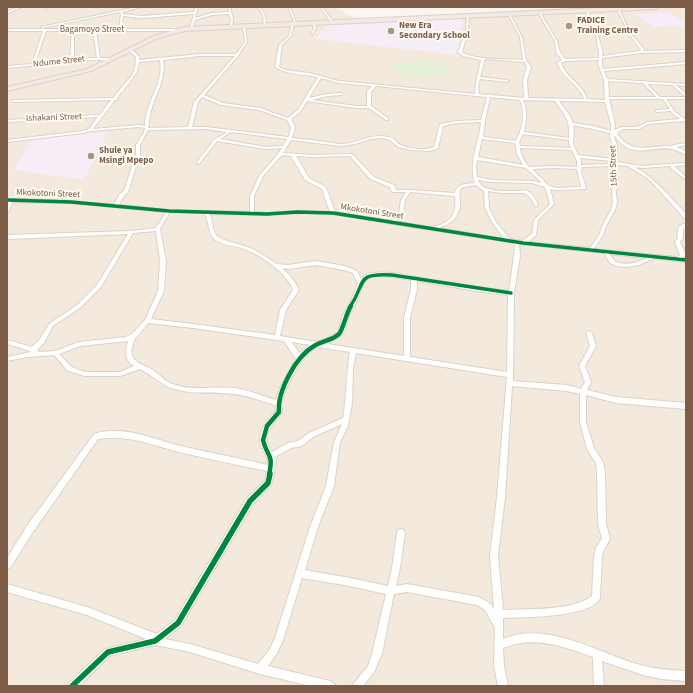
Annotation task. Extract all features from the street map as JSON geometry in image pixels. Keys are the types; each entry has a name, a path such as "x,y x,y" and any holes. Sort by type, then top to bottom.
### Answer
{"highway":[{"path":"7,89 83,72 176,30 191,28 656,7"}],"street":[{"path":"7,14 20,7"},
{"path":"7,35 8,30 56,25 92,17 121,13 141,7"},
{"path":"191,28 197,7"},
{"path":"229,7 231,13 231,27"},
{"path":"259,7 264,15 264,25"},
{"path":"289,7 295,24 290,36 281,44 277,68 339,82 521,99 586,101 686,97"},
{"path":"321,7 333,22"},
{"path":"614,8 630,34 643,50 640,52"},
{"name":"15th Street","path":"587,10 591,25 597,35 601,58 600,64 606,80 607,100 613,124 615,146 615,203 604,224 601,234 591,250"},
{"path":"539,12 556,41 558,52 564,60"},
{"path":"121,13 142,17 195,13"},
{"path":"120,30 121,13"},
{"path":"194,19 212,14 231,13"},
{"path":"509,14 520,37 525,60 529,67 525,80 526,98"},
{"path":"468,16 467,31 460,52 466,55 481,58 525,60"},
{"path":"92,17 99,59"},
{"path":"312,34 315,28 313,23"},
{"path":"33,65 45,30 56,25"},
{"path":"190,127 193,120 195,106 246,42 244,26"},
{"name":"Bagamoyo Street","path":"8,30 176,30"},
{"path":"72,61 73,30"},
{"path":"90,130 116,99 133,75 138,61 138,56 130,50"},
{"path":"586,101 583,94 560,66 560,61 601,58 640,52 686,51"},
{"path":"138,61 200,55 237,55"},
{"path":"477,94 476,88 483,60 481,58"},
{"name":"Ndume Street","path":"7,67 112,59"},
{"path":"116,206 121,196 126,192 138,154 138,145 146,128 148,114 159,85 162,68 161,59"},
{"path":"603,70 686,63"},
{"path":"289,119 297,113 320,77"},
{"path":"479,78 507,81"},
{"path":"606,80 686,85"},
{"path":"644,82 659,98"},
{"path":"369,107 369,92 375,85"},
{"path":"674,85 686,97"},
{"path":"305,100 327,95 341,94"},
{"path":"489,95 473,170 477,184 487,193 487,208 494,222 509,241"},
{"path":"202,96 222,104 260,109 289,119 293,127 290,139 280,155 261,176 252,196 252,213"},
{"path":"664,98 672,110 684,121"},
{"path":"13,101 116,99"},
{"path":"521,99 524,106 525,116 522,133 518,144 520,158 547,186 552,204 549,209 537,218 534,234 537,240 546,246"},
{"path":"305,100 356,107 369,107 376,109 380,115 387,119"},
{"path":"476,178 492,181 532,182 564,190 584,188 580,165 573,149 571,124 568,116 558,101"},
{"path":"657,111 672,110"},
{"name":"Ishakani Street","path":"7,121 101,116"},
{"path":"7,141 90,130 139,126 146,128 190,127 341,145 349,144 364,138 376,137 392,139 401,147 430,151 436,148 441,125 457,122 483,121"},
{"path":"614,134 622,128 638,128 646,123 684,121"},
{"path":"571,124 614,134 625,146 631,148 686,144"},
{"path":"198,163 217,140 229,132"},
{"path":"522,133 571,139"},
{"path":"481,138 518,144 573,149"},
{"path":"217,140 266,148 284,147"},
{"path":"673,146 686,154"},
{"path":"280,155 351,155 375,180 392,186 394,191 457,195"},
{"path":"294,155 307,179 324,188 333,213"},
{"path":"577,156 590,156 630,166 649,167 686,164"},
{"path":"475,158 529,168 615,163"},
{"path":"580,165 598,159"},
{"path":"672,165 673,168 686,179"},
{"path":"630,166 654,181 686,217"},
{"path":"430,229 451,222 458,206 457,195 460,187 477,184"},
{"path":"484,189 501,192 526,192 534,199 536,205"},
{"path":"391,223 402,214 403,200 409,191"},
{"path":"7,210 9,200"},
{"name":"Mkokotoni Street","path":"9,200 70,202 169,211 333,213 520,243 686,260"},
{"path":"169,211 158,229 163,261 161,291 147,321 132,337 128,350 128,357 139,367 151,372 166,383 179,387 204,392 235,391 278,403"},
{"path":"205,212 208,216 215,238 224,243 252,250 290,277 296,290 283,310 277,338"},
{"path":"678,259 683,256 677,242 680,238 679,229 681,226 686,224"},
{"path":"7,237 131,232 158,229"},
{"path":"33,350 42,341 51,325 79,306 99,286 131,232"},
{"path":"503,686 499,666 499,614 494,556 501,497 509,379 511,293 520,243 534,234"},
{"path":"605,251 612,262 626,266 643,262 652,257"},
{"path":"275,266 288,267 316,263 345,268 355,272 360,283"},
{"path":"72,686 108,652 157,640 178,623 250,501 268,482 271,469 271,456 264,445 263,440 267,426 279,414 278,403 287,379 306,350 334,338 342,330 344,317 354,303 360,283 365,278 376,274 414,278 482,290 511,293"},
{"path":"407,359 407,318 414,289 414,278"},
{"path":"147,321 286,339 407,359 509,379 568,388 616,400 686,406"},
{"path":"499,614 565,610 588,604 596,598 598,556 606,539 602,524 601,472 599,462 591,449 582,413 583,392 588,382 582,366 593,346 589,332"},
{"path":"7,359 55,353 79,344 115,342 132,337"},
{"path":"286,339 300,359"},
{"path":"7,342 41,354"},
{"path":"260,669 273,652 279,640 318,514 330,486 336,442 343,431 350,403 350,368 353,351"},
{"path":"55,353 70,368 85,374 120,374 139,367"},
{"path":"271,456 290,445 300,444 311,435 345,420"},
{"path":"7,565 30,529 96,436 105,434 131,436 271,469"},
{"path":"357,686 371,669 377,654 401,533"},
{"path":"300,573 390,591 407,588 479,601 488,607 499,627"},
{"path":"7,588 87,610 157,640 190,648 260,669 330,686"},
{"path":"500,646 511,640 521,638 546,640 570,644 639,670 686,676"},
{"path":"597,655 599,686"}],"shaded area":[{"path":"7,7 335,7 355,19 585,7 686,7 686,686 7,686"},
{"path":"667,12 686,22 686,26 654,27 634,14"},
{"name":"New Era Secondary School","path":"460,18 463,20 456,55 315,39 328,24"},
{"path":"108,132 84,180 13,170 33,138"}],"green space":[{"path":"439,60 452,74 402,79 392,64"}],"cycle path":[{"path":"7,200 71,202 169,211 267,214 297,212 333,213 523,243 686,260"},
{"path":"72,686 108,652 155,641 178,623 250,501 268,483 272,462 271,456 264,445 263,440 267,426 279,412 278,403 283,388 302,354 315,345 328,341 339,334 342,330 344,319 353,303 362,281 365,278 369,275 392,275 482,290 511,293"}],"place":[{"name":"FADICE Training Centre","path":"569,26"},
{"name":"New Era Secondary School","path":"391,31"},
{"name":"Shule ya Msingi Mpepo","path":"91,156"}]}
